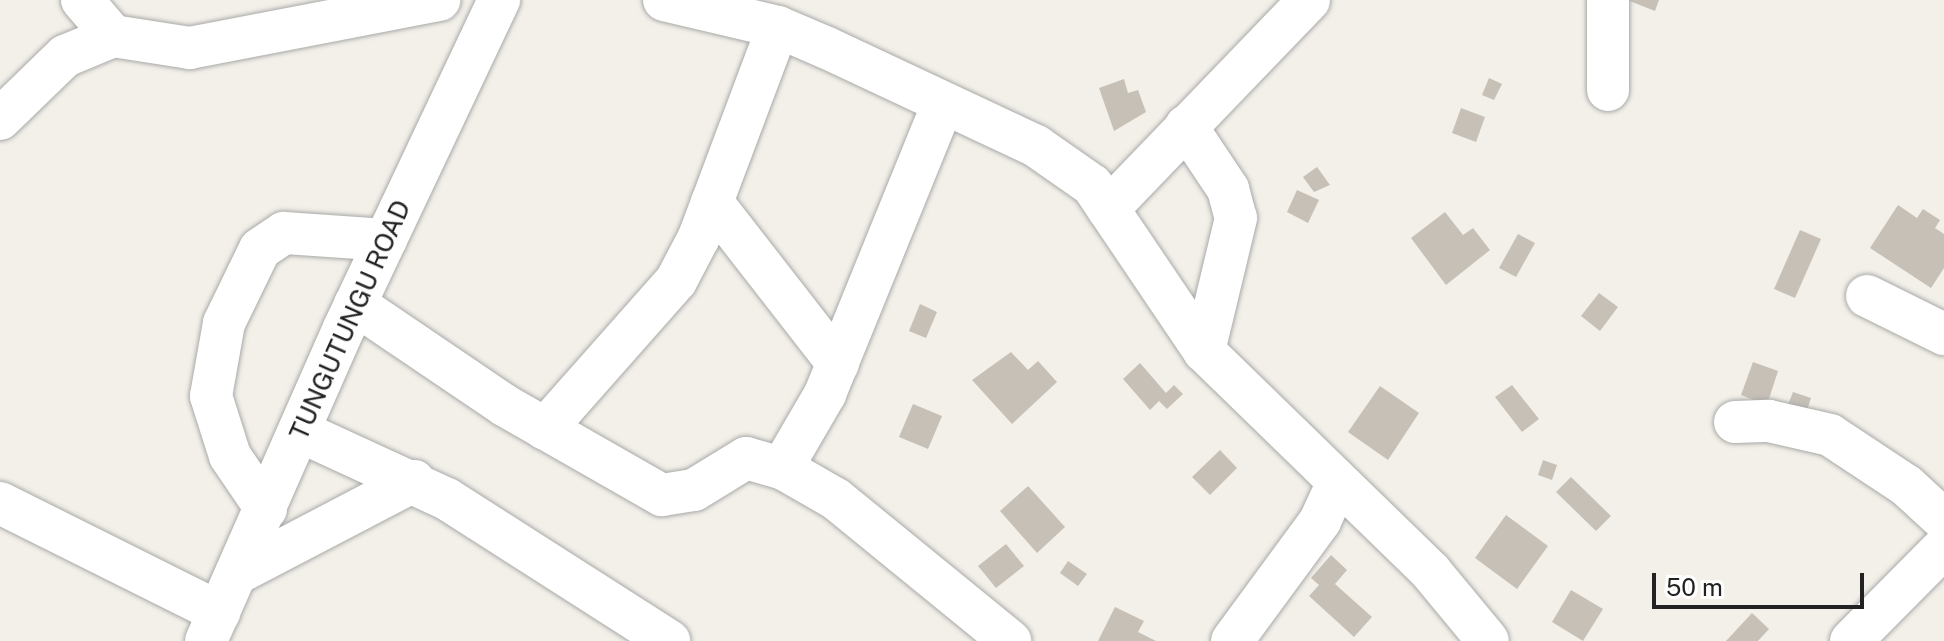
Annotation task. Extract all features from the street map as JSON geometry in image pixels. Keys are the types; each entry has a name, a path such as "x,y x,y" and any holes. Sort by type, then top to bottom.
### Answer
{"street":[{"path":"82,0 113,36"},
{"path":"0,119 65,56 113,36 190,48 364,6 439,0"},
{"name":"TUNGUTUNGU ROAD","path":"213,626 355,304 499,0"},
{"path":"664,0 778,27 1036,146 1092,185 1204,351 1337,484 1431,572 1488,641"},
{"path":"1108,209 1309,0"},
{"path":"1608,0 1608,90"},
{"path":"545,429 676,281 712,202 778,27"},
{"path":"782,468 838,364 943,104"},
{"path":"1186,126 1228,189 1236,218 1204,351"},
{"path":"712,202 838,364"},
{"path":"266,509 230,456 211,396 224,323 260,249 284,233 386,240"},
{"path":"1867,296 1944,334"},
{"path":"355,304 545,429 662,495 694,490 746,458 782,468 836,499 1010,641"},
{"path":"1735,422 1769,421 1830,435 1907,486 1944,520"},
{"path":"299,431 414,481 669,641"},
{"path":"236,574 414,481"},
{"path":"1232,641 1320,521 1337,484"},
{"path":"0,503 213,626"},
{"path":"1851,641 1944,547"}],"building":[{"path":"1627,0 1659,0 1655,11"},
{"path":"1489,78 1502,84 1494,100 1482,95"},
{"path":"1124,79 1128,93 1138,90 1146,112 1114,131 1099,88"},
{"path":"1461,108 1485,117 1476,142 1452,133"},
{"path":"1317,167 1330,185 1314,192 1303,177"},
{"path":"1297,190 1319,200 1308,223 1287,212"},
{"path":"1898,205 1917,218 1923,209 1940,220 1935,228 1944,234 1944,268 1931,288 1870,248"},
{"path":"1445,212 1463,235 1473,228 1490,250 1446,285 1411,238"},
{"path":"1800,230 1821,239 1795,298 1774,289"},
{"path":"1518,234 1535,243 1516,277 1499,268"},
{"path":"1599,293 1618,307 1600,331 1581,316"},
{"path":"920,304 937,312 926,338 909,331"},
{"path":"1011,352 1028,370 1038,361 1057,382 1012,424 972,380"},
{"path":"1753,362 1778,371 1767,405 1741,395"},
{"path":"1140,363 1166,393 1174,385 1183,394 1167,409 1159,401 1150,410 1123,379"},
{"path":"1512,385 1539,419 1522,432 1495,397"},
{"path":"1380,386 1419,413 1388,460 1348,432"},
{"path":"1793,392 1811,398 1805,416 1786,410"},
{"path":"913,404 942,416 928,449 899,437"},
{"path":"1220,450 1237,468 1210,495 1192,477"},
{"path":"1543,460 1557,465 1552,480 1538,475"},
{"path":"1571,477 1611,516 1596,531 1556,492"},
{"path":"1028,486 1065,527 1037,553 1000,511"},
{"path":"1506,515 1548,546 1517,589 1475,558"},
{"path":"1006,544 1024,566 996,588 978,566"},
{"path":"1331,555 1347,570 1335,584 1372,617 1354,637 1309,596 1319,585 1311,578"},
{"path":"1068,561 1087,574 1078,586 1060,573"},
{"path":"1571,590 1603,609 1583,641 1552,622"},
{"path":"1115,607 1144,621 1138,632 1156,641 1098,641"},
{"path":"1752,613 1769,629 1758,641 1726,641"}]}
